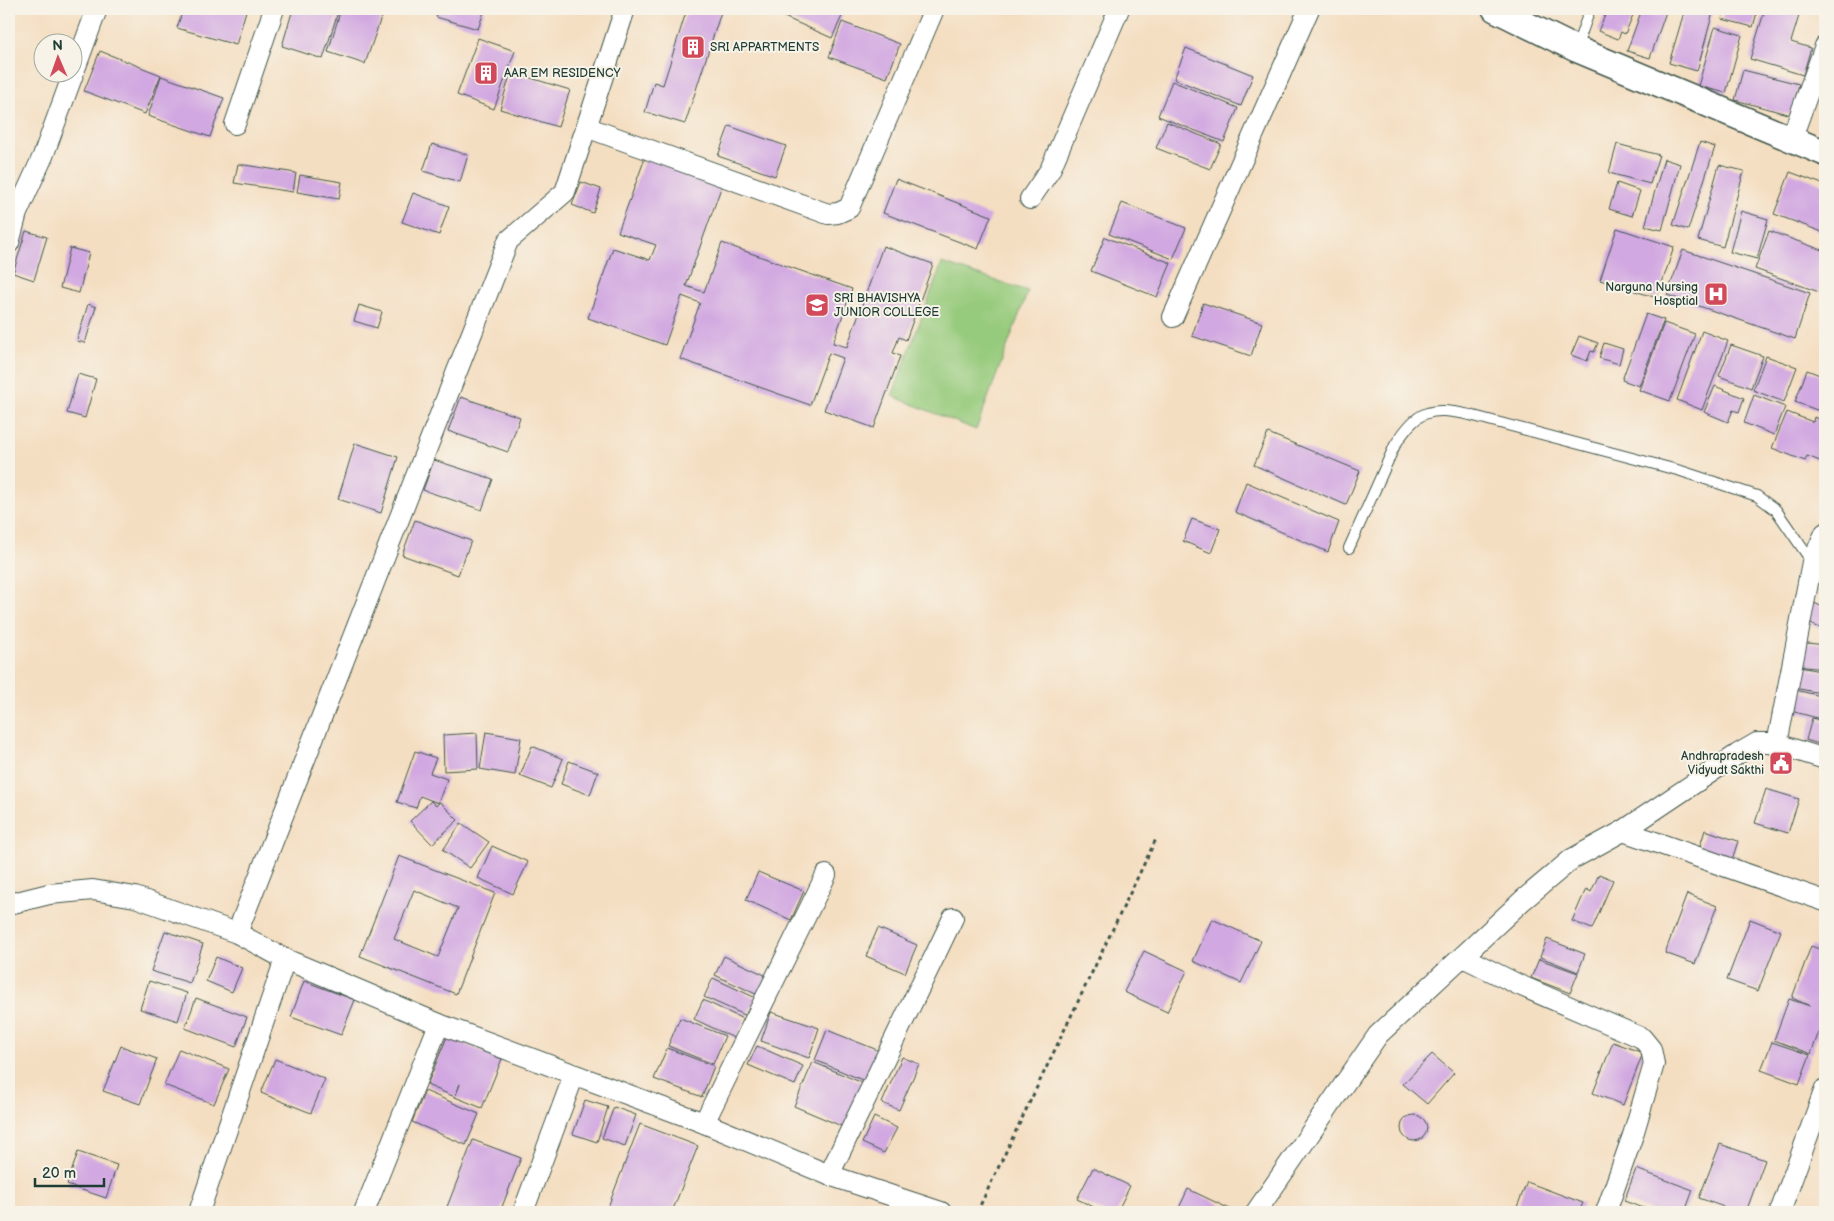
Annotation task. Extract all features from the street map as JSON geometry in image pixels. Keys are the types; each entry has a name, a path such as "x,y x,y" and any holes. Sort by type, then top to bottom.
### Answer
{"street":[{"path":"9,243 17,213 42,156 97,9"},
{"path":"235,124 274,9"},
{"path":"586,127 828,214 838,212 849,208 934,9"},
{"path":"1030,199 1050,170 1119,9"},
{"path":"1173,316 1309,9"},
{"path":"1495,9 1576,49 1825,153"},
{"path":"237,933 508,241 565,192 622,10"},
{"path":"1792,140 1825,46"},
{"path":"1778,744 1812,562 1825,533"},
{"path":"1256,1212 1378,1035 1523,900 1572,859 1623,831 1738,754 1758,743 1778,744 1825,759"},
{"path":"1623,831 1825,901"},
{"path":"704,1123 826,875"},
{"path":"9,904 49,894 93,890 135,897 237,933 285,959 439,1024 704,1123 829,1175 941,1212"},
{"path":"829,1175 953,918"},
{"path":"1463,957 1517,984 1642,1038 1651,1049 1654,1064 1606,1212"},
{"path":"199,1212 285,959"},
{"path":"364,1212 439,1024"},
{"path":"523,1212 574,1075"},
{"path":"1780,1212 1825,1090"}],"lane":[{"path":"1576,49 1590,9"},
{"path":"1349,548 1402,433 1413,421 1423,415 1442,409 1681,471 1757,496 1776,510 1812,562"}],"path":[{"path":"977,1212 1157,837"}],"green space":[{"path":"942,263 1028,291 976,430 892,396"}],"building":[{"path":"183,9 238,9 246,11 236,45 177,28"},
{"path":"293,9 339,9 323,59 282,46"},
{"path":"341,9 384,9 365,64 328,52"},
{"path":"439,9 485,9 478,29 436,17"},
{"name":"SRI APPARTMENTS","path":"687,9 711,9 721,12 685,124 645,112 654,82 663,85"},
{"path":"777,9 838,9 844,12 832,38 775,13"},
{"path":"1608,9 1618,9 1633,15 1625,34 1621,32 1618,39 1598,31"},
{"path":"1642,9 1667,9 1650,58 1627,51"},
{"path":"1685,9 1701,9 1713,12 1697,71 1669,63"},
{"path":"1725,9 1758,9 1753,27 1722,19"},
{"path":"1765,9 1801,9 1791,42 1811,48 1803,75 1750,59"},
{"path":"842,22 900,44 887,78 829,57"},
{"path":"1715,27 1742,35 1726,93 1698,86"},
{"name":"AAR EM RESIDENCY","path":"478,38 515,51 494,109 457,95"},
{"path":"1186,48 1253,75 1241,106 1174,79"},
{"path":"100,51 161,75 145,114 84,91"},
{"path":"1743,70 1799,84 1791,115 1735,100"},
{"path":"511,72 570,90 558,127 500,109"},
{"path":"161,76 224,98 210,137 148,116"},
{"path":"1172,81 1238,108 1224,142 1158,116"},
{"path":"1825,96 1825,111 1820,110"},
{"path":"1167,122 1221,144 1210,169 1156,148"},
{"path":"729,126 786,146 775,176 718,156"},
{"path":"1700,142 1715,147 1688,230 1673,225"},
{"path":"432,144 468,155 460,182 423,171"},
{"path":"1617,144 1659,155 1650,184 1609,173"},
{"path":"645,158 722,185 686,286 704,292 722,243 852,289 833,343 847,347 883,246 933,264 906,340 899,337 893,353 900,356 874,428 824,410 843,358 829,353 810,405 680,359 700,303 682,296 665,345 588,318 613,248 650,260 656,245 618,232"},
{"path":"1664,159 1680,164 1662,230 1645,226"},
{"path":"238,164 296,173 293,192 234,183"},
{"path":"1719,165 1744,171 1723,247 1698,240"},
{"path":"1790,172 1825,185 1825,233 1774,214"},
{"path":"300,175 342,182 339,199 297,192"},
{"path":"896,179 991,216 978,249 883,213"},
{"path":"581,182 601,189 593,213 572,205"},
{"path":"1617,183 1640,191 1632,216 1609,209"},
{"path":"413,193 449,206 439,235 402,222"},
{"path":"1122,203 1186,228 1173,259 1109,234"},
{"path":"1741,211 1768,219 1757,259 1730,252"},
{"path":"1617,228 1674,247 1657,298 1600,280"},
{"path":"26,231 47,237 34,280 13,273"},
{"path":"1769,231 1825,251 1825,275 1819,292 1755,269"},
{"path":"1105,237 1171,263 1157,297 1091,271"},
{"path":"70,248 89,253 79,293 60,288"},
{"path":"1683,250 1810,293 1795,339 1667,295"},
{"path":"1203,303 1262,323 1251,356 1192,336"},
{"path":"88,304 96,307 85,343 77,341"},
{"path":"359,305 382,312 377,328 354,321"},
{"path":"1646,314 1664,320 1639,386 1622,380"},
{"path":"1664,323 1695,334 1670,401 1639,390"},
{"path":"1702,331 1728,341 1702,410 1677,400"},
{"path":"1579,336 1598,343 1594,352 1591,351 1587,361 1571,355"},
{"path":"1604,343 1623,349 1619,364 1599,358"},
{"path":"1731,345 1763,356 1751,388 1719,376"},
{"path":"1766,356 1797,367 1784,402 1753,390"},
{"path":"1807,370 1825,377 1825,413 1795,402"},
{"path":"78,374 96,379 85,418 67,413"},
{"path":"1715,386 1744,398 1739,412 1733,410 1728,422 1704,412"},
{"path":"1754,395 1785,407 1774,435 1744,423"},
{"path":"461,397 520,417 508,452 448,431"},
{"path":"1787,412 1813,422 1814,417 1825,422 1825,463 1807,456 1805,461 1772,448"},
{"path":"1268,433 1360,471 1346,505 1254,465"},
{"path":"355,443 398,457 381,513 338,499"},
{"path":"434,460 493,479 482,510 423,490"},
{"path":"1246,482 1339,522 1328,552 1235,512"},
{"path":"1192,519 1220,529 1211,553 1183,541"},
{"path":"415,520 471,541 458,575 402,555"},
{"path":"1812,602 1825,608 1825,630 1804,621"},
{"path":"1799,642 1825,645 1825,669 1796,666"},
{"path":"1800,667 1825,672 1825,694 1795,688"},
{"path":"1796,690 1825,697 1825,720 1791,711"},
{"path":"1812,718 1825,722 1825,746 1806,740"},
{"path":"486,732 521,738 515,775 480,769"},
{"path":"477,733 478,769 444,771 443,735"},
{"path":"532,746 563,759 551,788 520,776"},
{"path":"415,751 436,758 430,773 447,779 438,803 420,796 416,808 397,802"},
{"path":"569,761 598,772 590,795 561,784"},
{"path":"1766,789 1799,799 1788,833 1755,823"},
{"path":"431,801 436,806 440,802 458,820 432,844 410,821"},
{"path":"461,823 489,842 470,868 443,850"},
{"path":"1705,830 1738,841 1731,863 1698,853"},
{"path":"492,846 528,862 513,894 478,878"},
{"path":"399,856 495,893 456,994 360,956","holes":["414,890 458,908 438,957 394,939"]},
{"path":"758,872 804,891 791,920 746,900"},
{"path":"1599,874 1613,880 1592,929 1572,921 1586,889 1591,892"},
{"path":"1687,894 1717,906 1695,964 1665,953"},
{"path":"1212,919 1261,941 1241,983 1193,961"},
{"path":"1750,919 1781,931 1758,991 1727,980"},
{"path":"878,928 917,945 905,973 866,956"},
{"path":"165,931 203,944 190,983 151,971"},
{"path":"1547,939 1585,954 1578,972 1540,957"},
{"path":"1811,946 1825,951 1825,1015 1811,1054 1774,1040 1789,999 1810,1006 1792,998"},
{"path":"1144,951 1187,971 1167,1012 1124,992"},
{"path":"724,956 767,976 758,995 715,975"},
{"path":"216,957 242,968 232,992 206,981"},
{"path":"1539,959 1578,973 1570,993 1531,978"},
{"path":"713,978 756,998 747,1016 704,997"},
{"path":"149,981 187,993 178,1021 140,1009"},
{"path":"304,981 355,1000 341,1035 291,1017"},
{"path":"196,998 247,1017 236,1047 185,1028"},
{"path":"703,1000 745,1020 736,1039 694,1019"},
{"path":"771,1012 819,1028 809,1058 761,1041"},
{"path":"680,1018 725,1036 713,1064 668,1046"},
{"path":"827,1030 880,1051 867,1082 815,1060"},
{"path":"447,1037 502,1059 482,1108 427,1085"},
{"path":"1613,1042 1643,1053 1623,1105 1593,1093"},
{"path":"1772,1042 1810,1055 1799,1084 1761,1070"},
{"path":"121,1046 157,1059 140,1104 103,1091"},
{"path":"757,1046 803,1066 795,1085 748,1065"},
{"path":"667,1048 714,1066 702,1097 654,1079"},
{"path":"179,1049 229,1069 214,1104 164,1085"},
{"path":"1432,1054 1454,1073 1427,1104 1403,1084"},
{"path":"902,1057 919,1064 899,1110 882,1103"},
{"path":"275,1059 325,1079 311,1113 261,1093"},
{"path":"813,1062 865,1084 846,1128 794,1106"},
{"path":"425,1091 479,1114 466,1145 412,1122"},
{"path":"585,1100 608,1107 597,1142 573,1134"},
{"path":"614,1107 636,1115 625,1146 602,1138"},
{"path":"1414,1115 1423,1119 1427,1128 1423,1137 1414,1141 1405,1137 1401,1128 1405,1119"},
{"path":"874,1117 897,1128 884,1153 862,1143"},
{"path":"640,1124 698,1146 672,1212 606,1212"},
{"path":"473,1140 521,1158 500,1212 445,1212"},
{"path":"1720,1144 1765,1160 1746,1212 1738,1212 1699,1198"},
{"path":"78,1152 117,1165 106,1198 67,1185"},
{"path":"1093,1168 1130,1186 1117,1212 1104,1212 1077,1199"},
{"path":"1636,1169 1693,1190 1685,1212 1655,1212 1624,1201"},
{"path":"1527,1182 1583,1203 1579,1212 1515,1212"},
{"path":"1188,1189 1236,1212 1177,1212"}],"place":[{"name":"SRI APPARTMENTS","path":"693,47"},
{"name":"AAR EM RESIDENCY","path":"486,73"},
{"name":"Narguna Nursing Hosptial","path":"1716,294"},
{"name":"SRI BHAVISHYA JUNIOR COLLEGE","path":"817,305"},
{"name":"Andhrapradesh Vidyudt Sakthi","path":"1781,763"}]}
